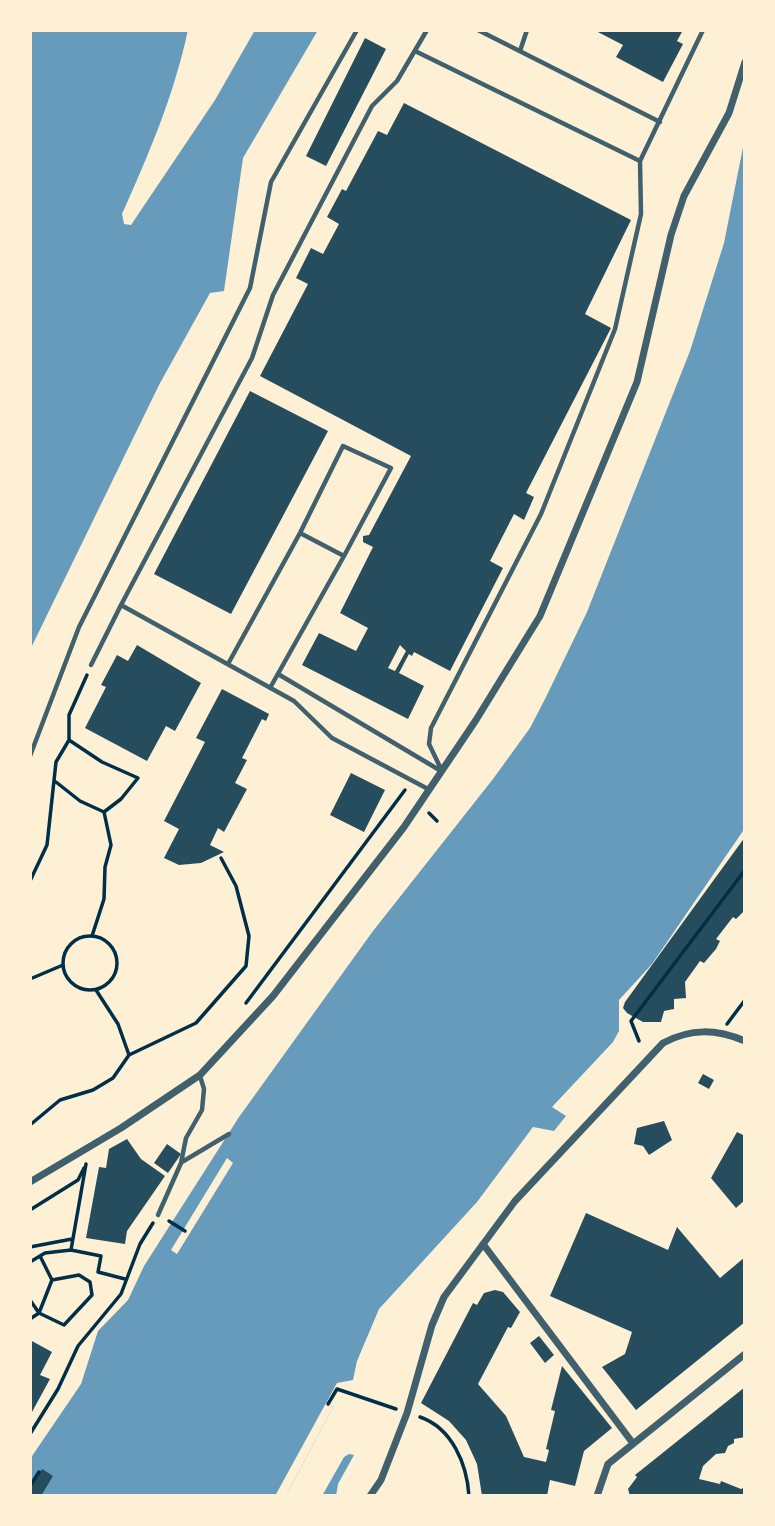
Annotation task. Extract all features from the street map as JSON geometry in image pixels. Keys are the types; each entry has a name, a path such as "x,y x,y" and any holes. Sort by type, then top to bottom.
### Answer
{"street":[{"path":"30,1181 121,1128 200,1075 273,996 404,827 442,771 540,616 637,382 671,234 684,196 729,113 745,62"},
{"path":"370,1496 381,1480 407,1413 438,1308 515,1200 663,1043 694,1031 720,1033 745,1041"},
{"path":"483,1244 632,1442"},
{"path":"597,1496 608,1464 745,1353"}],"lane":[{"path":"30,756 79,627 250,288 271,182 357,30"},
{"path":"91,665 251,358 273,295 372,106 397,81 426,30"},
{"path":"478,30 660,122"},
{"path":"520,51 527,30"},
{"path":"442,771 429,744 431,728 541,514 615,329 640,214 640,161 703,30"},
{"path":"415,51 640,161"},
{"path":"228,664 300,533 343,446 391,468 270,688"},
{"path":"300,533 344,556"},
{"path":"121,605 294,701 332,738 428,789"},
{"path":"278,674 442,771"},
{"path":"158,1215 181,1163 186,1138 204,1101 200,1075"},
{"path":"181,1163 229,1134"}],"path":[{"path":"30,881 47,845 56,782 55,762 69,740 69,715 81,688"},
{"path":"69,740 102,762 138,778 121,799 104,812"},
{"path":"239,1012 412,780"},
{"path":"56,782 80,801 104,812"},
{"path":"92,936 104,899 105,867 111,845 104,812"},
{"path":"30,1125 60,1100 93,1090 113,1078 129,1055 196,1023 246,966 249,936 236,886 221,858"},
{"path":"639,1041 631,1021 745,870"},
{"path":"92,936 108,942 117,957 111,981 96,990 78,988 65,975 62,965 63,956 74,941 92,936"},
{"path":"30,979 62,965"},
{"path":"96,990 118,1024 129,1055"},
{"path":"729,1021 745,1000"},
{"path":"30,1210 78,1180 86,1163 96,1156"},
{"path":"71,1250 86,1163"},
{"path":"30,1434 58,1390 78,1346 121,1294 140,1244 158,1215"},
{"path":"168,1220 185,1231"},
{"path":"30,1247 72,1239"},
{"path":"30,1262 40,1256 71,1250 101,1256 98,1272 90,1282 92,1295 64,1325 39,1313 30,1300"},
{"path":"30,1319 39,1313 52,1280 40,1256"},
{"path":"98,1272 125,1279"},
{"path":"52,1280 79,1275 90,1282"},
{"path":"328,1404 337,1390 428,1420 444,1433 465,1467 469,1496"},
{"path":"30,1486 39,1472"}],"water":[{"path":"30,30 188,30 176,78 160,124 122,214 124,224 131,225 215,100 255,30 318,30 243,158 224,291 210,293 159,385 30,650"},
{"path":"745,137 745,828 652,964 619,1000 619,1031 613,1042 552,1107 566,1116 554,1131 533,1127 477,1202 379,1309 357,1361 353,1380 337,1383 326,1403 333,1407 286,1496 30,1496 30,1459 81,1384 98,1331 128,1300 144,1266 239,1117 373,931 530,728 587,612 690,351 724,243"},
{"path":"354,1455 338,1484 336,1496 322,1496 344,1457"}],"pier":[{"path":"227,1158 233,1163 177,1254 171,1250"},
{"path":"326,1403 333,1407 286,1496 275,1496"}],"building":[{"path":"594,30 683,30 677,41 683,44 663,82 616,57 623,45"},
{"path":"365,38 386,49 326,166 306,156"},
{"path":"404,103 631,220 585,314 611,328 526,493 534,497 524,520 514,514 490,561 503,568 450,671 414,652 412,656 409,654 399,673 424,686 408,719 302,665 319,633 356,651 368,628 340,613 373,547 363,542 363,536 369,535 411,456 260,376 308,284 296,278 311,248 323,254 339,224 327,217 342,189 346,191 378,131 387,135","holes":["400,645 406,651 395,671 388,668"]},
{"path":"250,391 328,431 231,614 154,574"},
{"path":"137,645 201,683 175,731 166,726 147,761 85,728 106,687 101,685 117,655 128,661"},
{"path":"222,689 269,714 266,721 262,719 242,758 247,760 235,783 247,789 224,832 218,828 210,845 224,852 201,863 179,865 164,858 179,829 164,821 205,742 196,738"},
{"path":"351,773 385,790 364,832 330,815"},
{"path":"745,837 745,910 736,919 733,917 716,939 720,941 716,949 704,963 700,961 685,982 686,998 674,999 674,1009 664,1011 661,1022 643,1022 627,1013 623,1008 625,1002"},
{"path":"703,1074 714,1080 709,1089 698,1083"},
{"path":"664,1121 672,1140 649,1155 643,1146 634,1144 637,1128"},
{"path":"737,1132 745,1136 745,1200 736,1208 711,1178"},
{"path":"127,1139 141,1159 165,1176 127,1231 125,1244 86,1238 99,1167 106,1168 109,1149"},
{"path":"167,1144 181,1154 168,1173 154,1163"},
{"path":"586,1213 668,1250 677,1227 720,1278 745,1257 745,1322 636,1410 602,1367 625,1354 632,1332 550,1296"},
{"path":"495,1290 503,1292 520,1312 511,1328 508,1327 478,1384 506,1416 524,1457 546,1462 549,1450 546,1449 555,1411 551,1410 562,1366 612,1428 584,1451 575,1486 550,1480 547,1496 482,1496 477,1464 466,1440 449,1421 421,1403 473,1303 477,1305 484,1293"},
{"path":"539,1336 554,1355 545,1363 530,1343"},
{"path":"30,1340 52,1352 40,1375 50,1379 32,1412"},
{"path":"745,1387 745,1437 734,1439 734,1443 728,1446 725,1453 716,1454 703,1466 699,1479 720,1484 721,1481 741,1489 745,1487 745,1496 630,1496 628,1489 637,1477 635,1475"},
{"path":"42,1469 53,1476 41,1496 30,1496 30,1489"}]}
